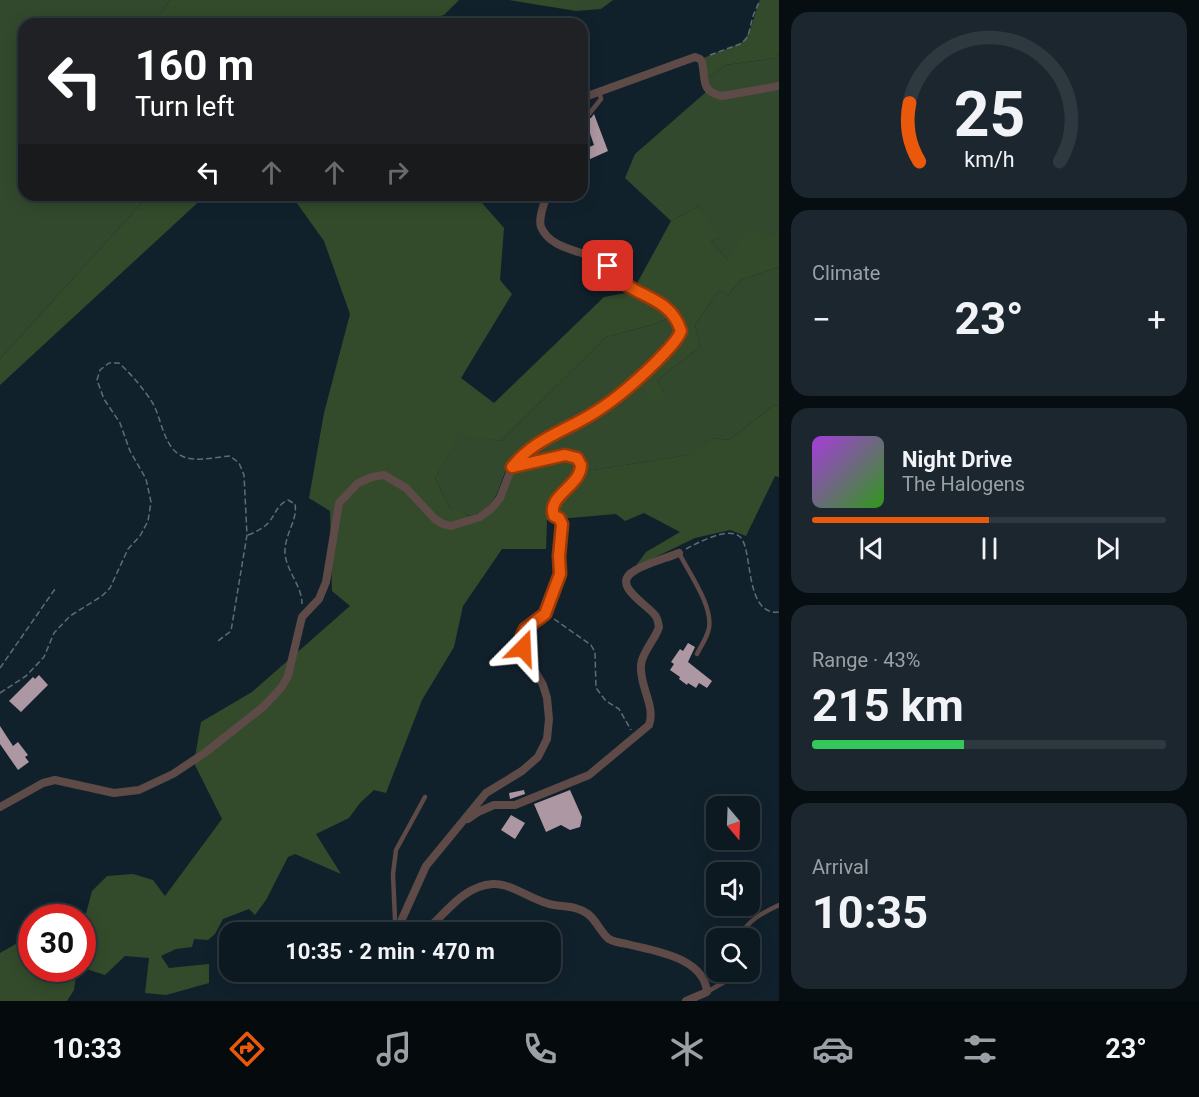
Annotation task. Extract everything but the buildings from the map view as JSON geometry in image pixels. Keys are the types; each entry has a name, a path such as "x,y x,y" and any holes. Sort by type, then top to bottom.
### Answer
{"street":[{"path":"588,95 690,57 700,59 708,91 715,95 722,96 779,86"},
{"path":"0,807 28,790 56,780 114,794 139,790 173,774 206,752 263,707 281,688 288,676 302,616 319,599 326,582 339,502 358,483 384,475 406,488 435,519 443,524 451,526 480,517 500,498 512,467 520,457 542,440 596,412 635,382 675,341 681,331 675,315 669,308 622,282 608,266 598,259 568,250 545,232 540,223 546,201"},
{"path":"402,922 426,866 463,823 474,806 486,794 522,771 538,757 547,739 549,719 547,698 521,640 525,629 545,614 560,574 562,524 552,511 560,495 579,478 581,465 577,458 565,455 512,467"},
{"path":"463,823 478,812 494,805 515,805 589,775 649,725 652,717 641,679 641,662 659,627 654,614 625,585 626,580 634,571 679,553"},
{"path":"434,922 462,897 479,888 493,884 504,885 537,900 579,909 588,915 608,938 675,957 693,967 707,985 707,993 686,1001"}],"lane":[{"path":"589,114 601,99 599,90"},
{"path":"679,553 705,603 709,618 708,634 697,654"},
{"path":"396,922 393,874 396,850 425,796"},
{"path":"746,928 764,912 779,905"},
{"path":"707,993 724,982"}],"path":[{"path":"700,59 745,40 760,0"},
{"path":"0,693 26,676 44,657 54,633 70,616 102,597 110,588 128,549 140,536 148,521 151,502 146,479 130,451 120,423 104,399 97,380 100,370 108,363 119,363 153,403 168,442 177,453 185,458 196,459 230,456 239,463 244,475 248,535 231,631 218,641"},
{"path":"248,535 269,522 280,504 288,500 295,504 297,512 285,539 285,558 302,594 302,616"},
{"path":"679,553 702,540 730,533 738,535 743,541 748,571 761,607 767,611 779,612"},
{"path":"0,668 55,589"},
{"path":"545,614 591,645 595,652 596,688 606,701 619,709 635,736"}],"green space":[{"path":"0,0 170,0 158,18 18,18 18,201 144,201 0,359"},
{"path":"170,0 459,0 444,15 434,18 158,18"},
{"path":"509,0 576,0 576,11"},
{"path":"576,0 613,0 601,9 576,11"},
{"path":"760,0 779,0 779,52 776,58 725,65 707,79 703,58 740,44 744,40"},
{"path":"779,52 779,83 722,93 710,88 707,79 725,65 776,58"},
{"path":"779,89 779,229 727,260 711,241 720,238 699,206 671,221 625,178 635,154 706,92 713,97"},
{"path":"144,201 199,201 0,385 0,359"},
{"path":"295,201 480,201 504,228 500,280 512,294 461,378 494,403 604,297 631,292 659,305 672,317 606,337 501,441 461,435 435,478 450,509 480,521 514,469 565,459 593,470 688,455 713,438 729,440 773,406 779,405 779,477 775,476 746,536 730,530 695,538 635,567 646,552 680,532 644,513 625,521 616,514 547,520 546,549 502,549 463,606 454,647 422,700 386,793 374,790 349,818 316,834 341,874 295,854 288,857 266,900 255,915 249,909 223,919 219,922 215,934 208,940 194,939 192,947 176,949 161,956 169,968 209,964 209,983 166,995 145,993 149,958 125,956 105,975 96,972 96,904 89,904 92,891 107,876 133,874 153,880 165,896 222,819 194,763 201,722 252,692 350,606 332,591 330,511 309,498 324,413 350,314 324,241"},
{"path":"699,206 721,238 711,241 727,260 748,229 764,239 779,229 779,267 741,280 728,295 719,290 695,324 700,347 657,380 665,394 655,401 637,384 656,366 682,323 668,305 635,287 671,221"},
{"path":"779,267 779,405 773,406 729,440 713,438 689,455 593,470 584,468 565,452 521,460 543,442 637,384 665,394 657,380 700,347 695,324 719,290 728,295 741,280"},
{"path":"672,317 678,331 676,336 633,380 594,410 517,455 505,471 490,505 471,516 450,509 435,478 461,434 501,441 606,337"},
{"path":"18,943 18,982 75,982 74,990 67,1001 0,1001 0,953"}],"route":[{"path":"523,648 522,635 525,629 545,614 560,574 558,565 562,524 559,518 554,516 552,511 554,504 560,495 579,478 581,465 577,458 565,455 512,467 520,457 542,440 596,412 635,382 679,337 681,331 675,315 669,308 622,282 608,266"}]}
